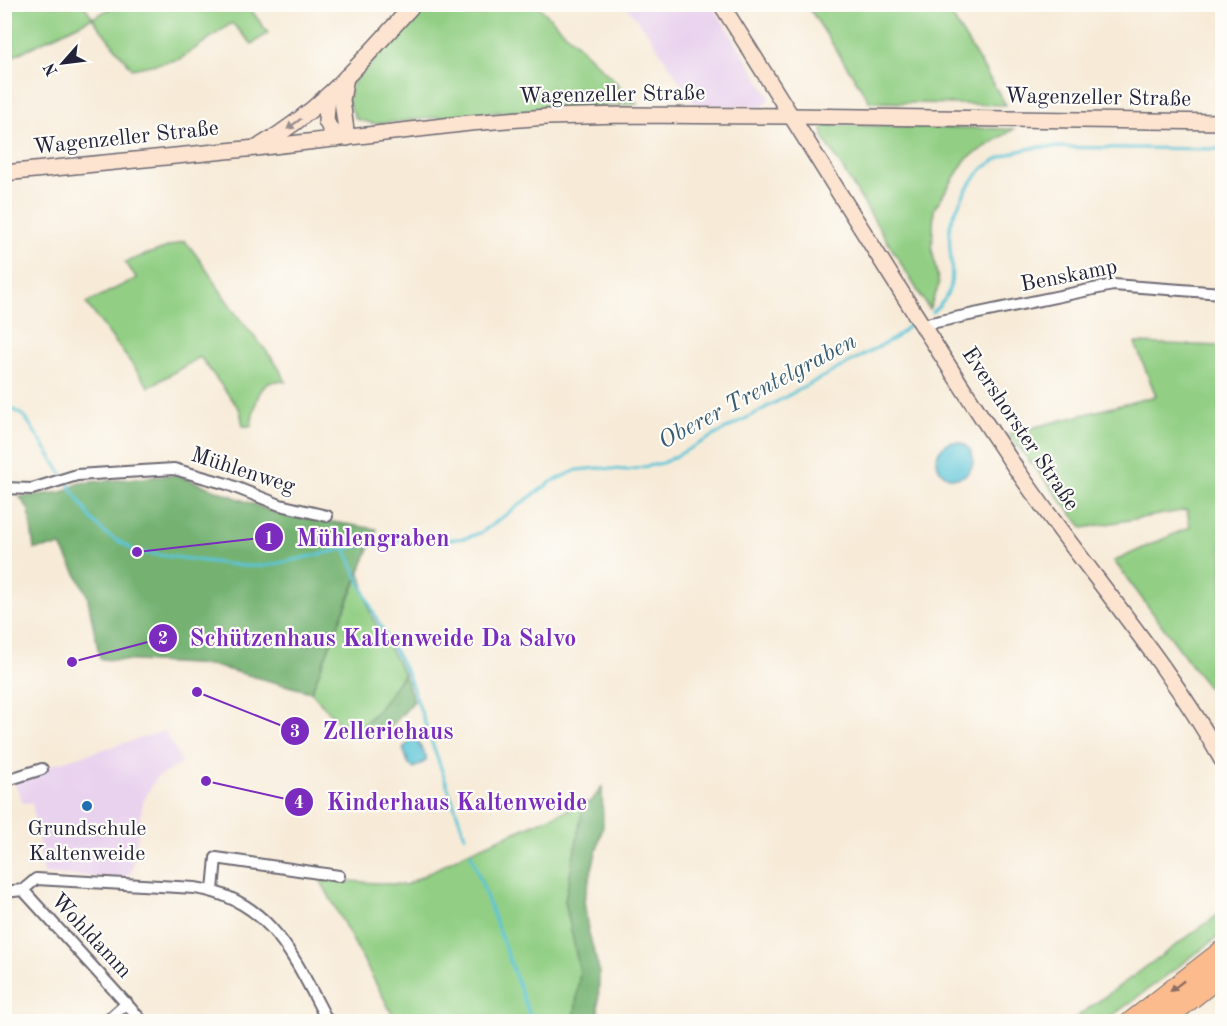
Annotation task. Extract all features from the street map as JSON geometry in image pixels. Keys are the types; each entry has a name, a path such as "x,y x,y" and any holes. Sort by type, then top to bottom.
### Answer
{"highway":[{"path":"1131,1022 1222,951"},
{"path":"1162,1022 1222,974"}],"street":[{"path":"256,148 291,127 328,95 414,4"},
{"name":"Evershorster Straße","path":"720,4 1018,470 1152,651 1222,760"},
{"path":"341,139 342,100 346,77"},
{"path":"328,95 326,121 341,139"},
{"name":"Wagenzeller Straße","path":"4,173 341,139 470,123 547,117 624,114 1222,122"},
{"name":"Benskamp","path":"925,326 1113,285 1222,292"},
{"name":"Mühlenweg","path":"4,488 32,489 65,478 174,469 227,484 280,505 327,516"},
{"path":"4,781 42,769"},
{"path":"213,890 216,858 339,876"},
{"path":"22,890 36,879 213,890 250,907 268,922 285,942 328,1022"},
{"name":"Wohldamm","path":"4,892 22,890 143,1022"},
{"path":"105,1022 127,1003"}],"shaded area":[{"path":"625,5 712,5 770,97 763,107 694,104 648,33"},
{"name":"Grundschule Kaltenweide","path":"165,731 182,763 156,778 143,802 132,871 124,878 44,874 32,803 23,803 14,782 57,763"}],"green space":[{"path":"5,4 84,5 93,18 116,5 251,5 249,7 268,33 252,44 232,23 180,59 132,69 92,18 5,60"},
{"path":"427,4 537,5 638,104 469,114 375,124 356,119 348,101 353,82"},
{"path":"807,5 945,5 1006,105 870,102"},
{"path":"822,125 1014,129 966,159 934,209 932,249 939,285 929,309 823,137"},
{"path":"185,241 239,318 271,356 286,382 276,381 263,388 256,401 251,426 243,426 240,410 200,357 149,387 86,303 137,278 125,262"},
{"path":"1135,343 1222,346 1222,706 1114,561 1190,527 1187,510 1083,528 1008,434 1156,396"},
{"path":"177,475 276,513 377,529 311,692 210,665 100,659 87,594 61,546 34,549 29,510 20,497 63,492 79,483"},
{"path":"360,573 371,615 404,674 378,710 351,736 311,692"},
{"path":"404,674 414,701 387,731 351,736 378,710"},
{"path":"602,787 603,826 584,900 588,930 599,970 598,1021 574,1021 580,972 565,901 584,803 591,802"},
{"path":"584,803 565,901 580,972 574,1021 396,1021 320,879 406,885 466,853"},
{"path":"1222,912 1222,934 1105,1021 1071,1021"}],"water":[{"path":"955,442 967,448 973,460 967,472 955,478 943,472 937,460 943,448"},
{"path":"412,740 417,741 426,756 426,761 414,768 409,765 403,748"}],"waterway":[{"name":"Oberer Trentelgraben","path":"932,312 948,293 951,283 949,240 953,216 972,181 989,164 999,158 1038,147 1222,149"},
{"name":"Oberer Trentelgraben","path":"4,403 25,417 92,520 106,534 137,552 242,566 266,566 390,539 422,542 466,538 482,532 551,482 577,470 598,468 628,470 663,463 895,338 911,324"},
{"path":"345,548 374,614 408,675 465,836"},
{"path":"471,854 532,1022"}],"place":[{"name":"Mühlengraben","path":"137,552"},
{"name":"Schützenhaus Kaltenweide Da Salvo","path":"72,662"},
{"name":"Zelleriehaus","path":"197,692"},
{"name":"Kinderhaus Kaltenweide","path":"206,781"},
{"name":"Grundschule Kaltenweide","path":"87,806"}]}
